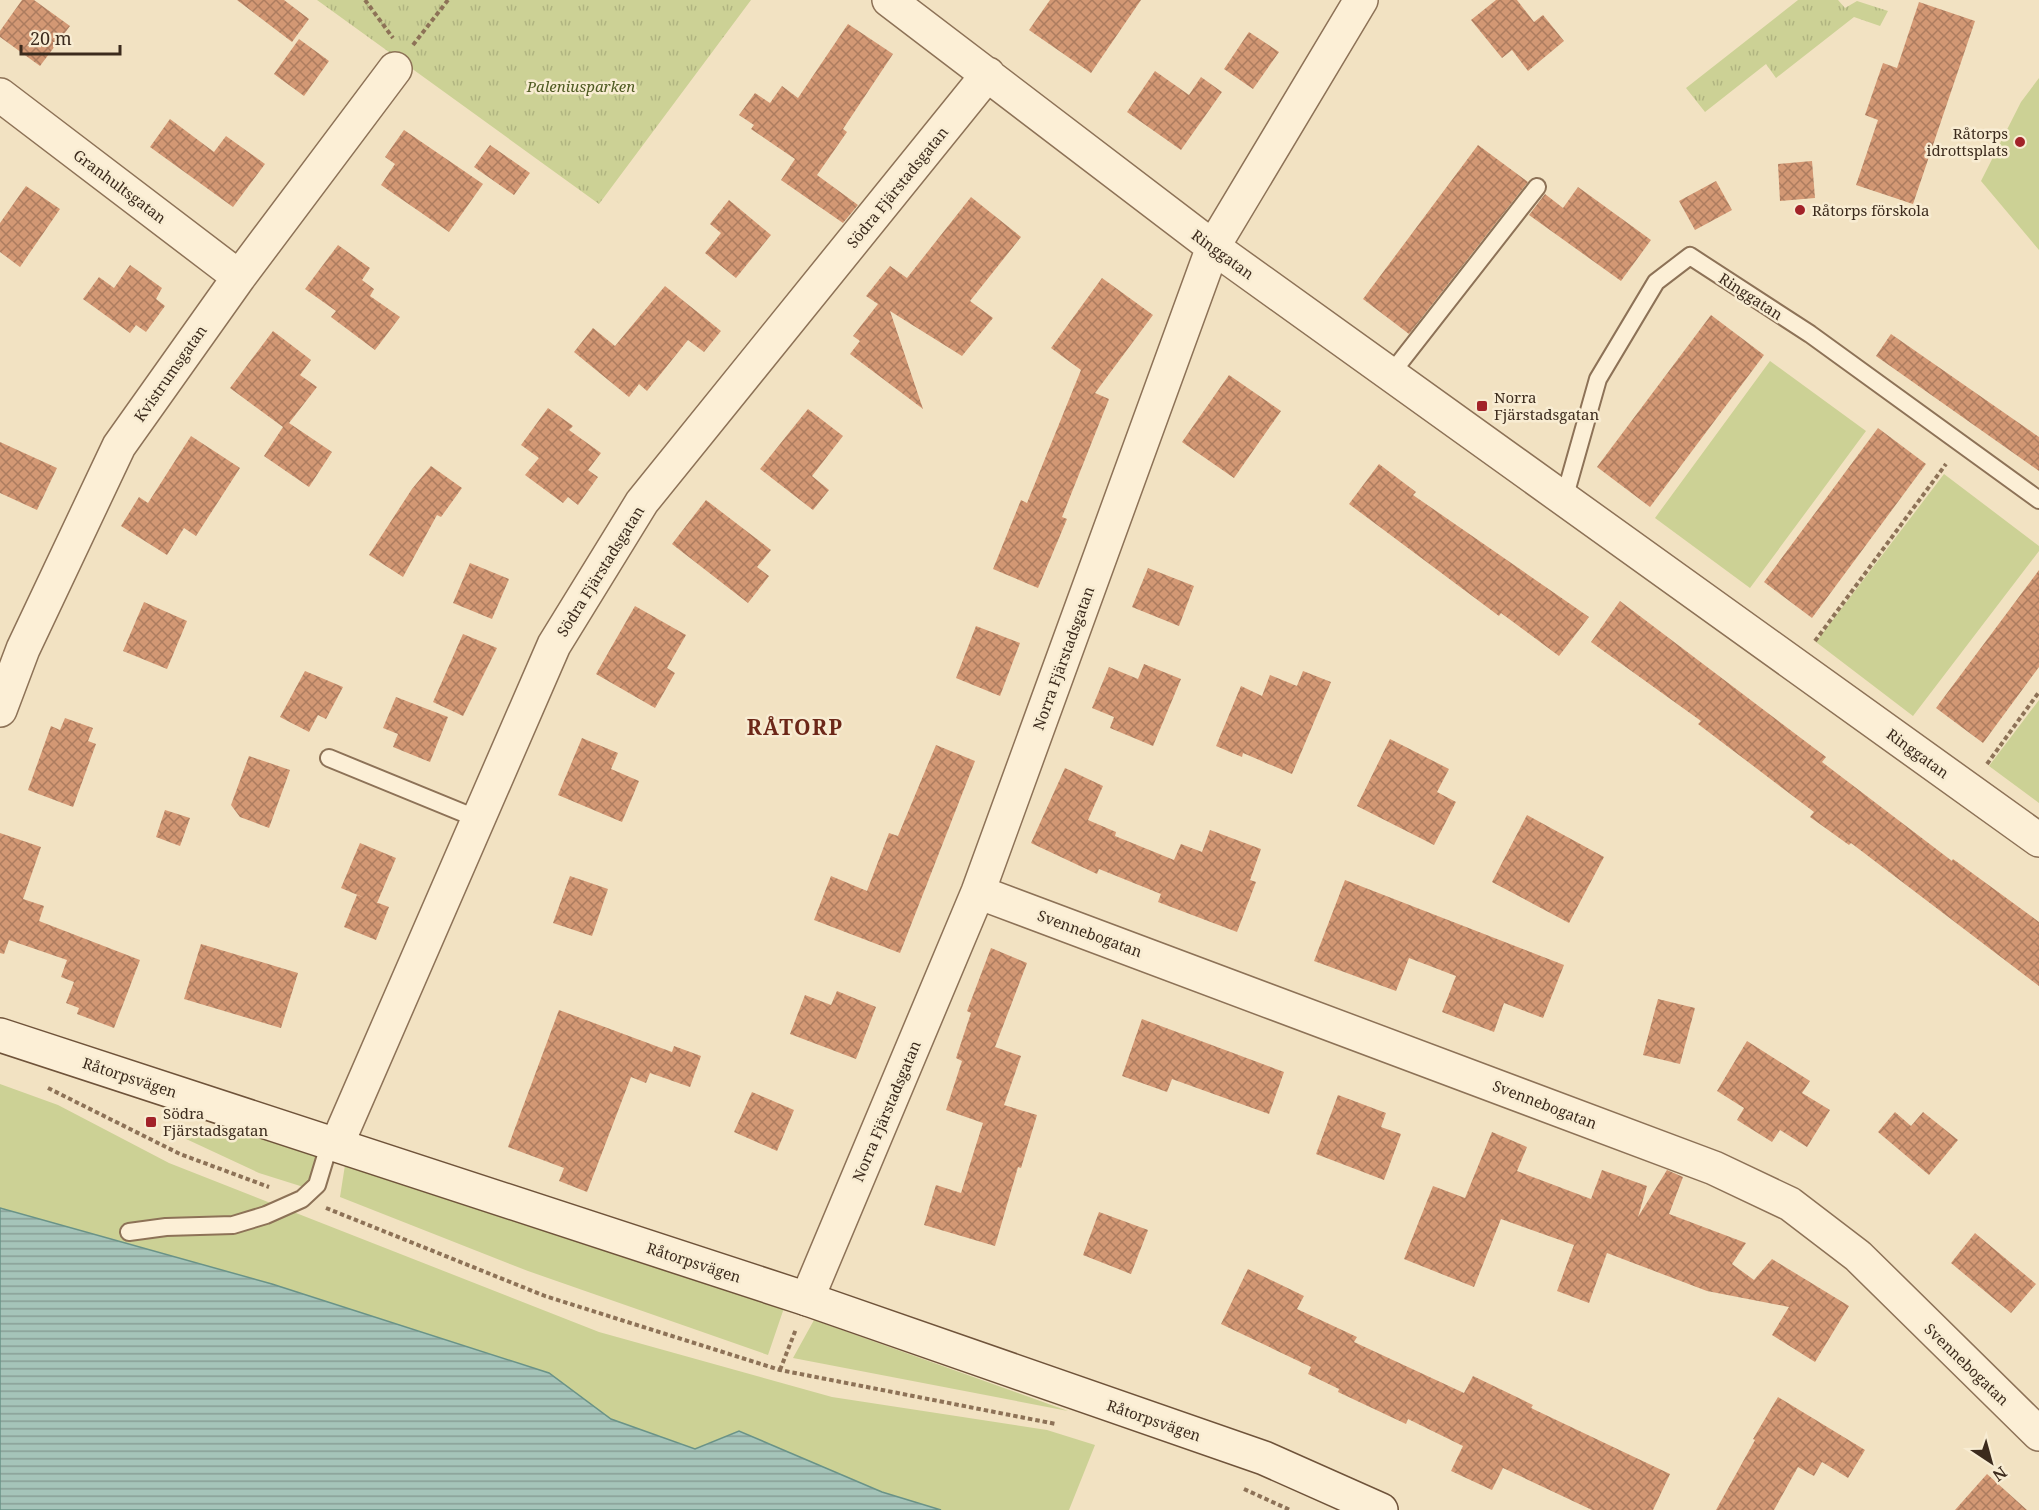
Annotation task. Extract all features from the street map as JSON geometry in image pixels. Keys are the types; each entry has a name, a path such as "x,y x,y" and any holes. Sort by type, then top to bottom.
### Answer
{"street":[{"name":"Ringgatan","path":"889,0 1212,247 2039,840"},
{"name":"Norra Fjärstadsgatan","path":"807,1299 978,892 1212,247 1361,0"},
{"name":"Kvistrumsgatan","path":"0,710 23,649 119,446 239,277 401,62"},
{"name":"Södra Fjärstadsgatan","path":"334,1143 554,645 642,502 988,74"},
{"name":"Granhultsgatan","path":"0,95 239,277"},
{"name":"Svennebogatan","path":"978,892 1714,1168 1790,1204 1858,1256 2039,1434"},
{"name":"Råtorpsvägen","path":"0,1035 807,1299 1264,1458 1381,1510"}],"lane":[{"path":"1390,375 1537,187"},
{"name":"Ringgatan","path":"1564,499 1598,379 1656,282 1690,256 1810,334 2039,500"},
{"path":"329,758 478,819"},
{"path":"129,1232 166,1227 233,1225 266,1215 302,1199 317,1185 334,1143"}],"path":[{"path":"365,0 401,62 448,0"},
{"path":"1796,666 1961,444"},
{"path":"1968,789 2039,692"},
{"path":"39,1084 180,1154 302,1199 545,1296 780,1370 1067,1426"},
{"path":"780,1370 807,1299"},
{"path":"1239,1487 1290,1510"}],"green space":[{"name":"Paleniusparken","path":"317,0 751,0 599,204"},
{"path":"1798,0 1838,0 1845,8 1857,1 1888,11 1880,26 1854,17 1776,78 1766,64 1705,112 1686,88"},
{"name":"Råtorps idrottsplats","path":"2039,78 2039,250 1981,181 2021,102"},
{"path":"1770,361 1866,431 1750,588 1655,518"},
{"path":"1944,474 2039,546 2039,551 1913,716 1816,642"},
{"path":"2039,700 2039,803 1989,766"},
{"path":"0,1084 58,1105 169,1163 599,1332 832,1397 1047,1430 1095,1445 1069,1510 941,1510 882,1492 739,1431 695,1449 611,1419 549,1373 272,1284 0,1208"},
{"path":"221,1134 258,1135 319,1157 313,1190 259,1173 184,1138"},
{"path":"345,1165 784,1308 768,1355 528,1271 340,1197"},
{"path":"814,1320 1068,1411 793,1358"}],"water":[{"path":"0,1208 272,1284 549,1373 611,1419 695,1449 739,1431 882,1492 941,1510 0,1510"}],"building":[{"path":"22,0 34,0 70,26 40,66 0,37 0,31"},
{"path":"237,0 284,0 309,19 292,42"},
{"path":"1050,0 1141,0 1091,73 1029,30"},
{"path":"1496,0 1517,0 1534,22 1543,15 1564,41 1528,71 1512,50 1502,58 1471,20"},
{"path":"1919,2 1975,21 1913,204 1856,185 1878,120 1865,115 1883,63 1897,68"},
{"path":"848,24 893,54 843,129 847,132 817,175 858,205 843,223 781,180 795,159 751,129 754,125 739,115 755,93 770,103 782,86 798,98"},
{"path":"1249,32 1279,52 1253,89 1224,69"},
{"path":"299,39 329,61 304,96 274,74"},
{"path":"1155,71 1189,95 1201,77 1222,92 1181,150 1127,112"},
{"path":"170,119 214,152 226,136 265,164 233,207 150,147"},
{"path":"404,130 483,184 449,232 381,185 395,164 385,157"},
{"path":"490,145 530,173 514,195 474,167"},
{"path":"1478,145 1528,182 1409,334 1363,299"},
{"path":"1812,161 1815,198 1780,201 1778,164"},
{"path":"1716,181 1732,210 1695,230 1679,201"},
{"path":"26,186 60,209 20,267 0,252 0,223"},
{"path":"1578,187 1651,240 1621,281 1529,215 1545,194 1563,208"},
{"path":"971,197 1021,237 970,301 993,318 962,356 890,311 923,409 850,354 860,341 853,336 878,304 866,296 890,266 907,278"},
{"path":"729,200 771,235 736,278 705,253 721,233 710,224"},
{"path":"338,245 370,268 362,280 374,289 370,296 400,317 375,350 331,317 336,311 305,289"},
{"path":"130,265 162,288 156,299 165,306 146,332 136,325 130,333 83,299 99,277 114,288"},
{"path":"1102,278 1153,315 1095,393 1109,399 1062,517 1067,519 1038,588 993,569 1021,500 1027,503 1081,370 1051,348"},
{"path":"665,286 721,331 704,352 688,340 647,391 639,384 629,397 574,352 593,328 615,346"},
{"path":"1711,315 1764,355 1650,507 1597,467"},
{"path":"273,331 311,360 300,375 317,387 289,423 332,452 309,487 264,456 283,427 230,388"},
{"path":"1891,334 2039,437 2039,471 1876,356"},
{"path":"1229,375 1281,411 1234,478 1182,442"},
{"path":"548,408 573,426 569,430 601,453 588,470 598,477 578,505 568,497 563,503 525,475 539,458 521,445"},
{"path":"808,409 843,436 812,476 829,490 813,510 760,469"},
{"path":"1878,428 1926,464 1812,618 1764,582"},
{"path":"191,436 240,468 196,536 184,528 167,555 121,526 139,497 148,503"},
{"path":"0,442 57,468 37,510 0,493"},
{"path":"1379,464 1416,492 1413,495 1589,617 1559,656 1501,613 1499,616 1349,504"},
{"path":"431,466 462,488 441,517 437,515 403,577 369,555 412,489"},
{"path":"706,500 771,550 757,567 769,576 748,603 672,544"},
{"path":"470,563 509,579 492,619 453,603"},
{"path":"1148,568 1194,586 1179,626 1132,607"},
{"path":"2039,570 2039,667 1983,743 1936,708"},
{"path":"1620,601 1826,757 1822,762 1952,861 1953,859 2039,922 2039,986 1851,843 1849,845 1810,817 1814,812 1698,724 1701,721 1591,642"},
{"path":"144,602 187,621 167,669 123,651"},
{"path":"635,606 686,635 667,668 675,673 655,708 596,674"},
{"path":"976,626 1020,643 1000,696 956,678"},
{"path":"463,634 497,648 463,716 433,702"},
{"path":"1144,664 1181,679 1153,746 1110,728 1114,717 1092,708 1109,667 1138,679"},
{"path":"305,671 343,687 326,719 318,715 309,732 280,717"},
{"path":"1303,671 1331,682 1292,774 1243,753 1242,757 1216,746 1241,686 1262,696 1270,675 1297,686"},
{"path":"396,697 448,717 430,762 393,747 398,734 383,728"},
{"path":"65,718 93,728 88,741 96,744 73,807 28,790 51,726 60,730"},
{"path":"582,738 618,753 611,769 639,781 622,822 558,795"},
{"path":"1390,739 1449,769 1437,792 1456,802 1434,845 1357,806"},
{"path":"936,745 975,761 900,953 814,920 831,876 867,891 889,833 898,836"},
{"path":"249,756 290,770 269,828 240,817 231,805"},
{"path":"1065,768 1103,786 1088,820 1116,832 1115,836 1174,860 1181,844 1202,852 1210,830 1261,849 1250,880 1256,882 1237,932 1158,902 1161,894 1099,869 1097,874 1031,843"},
{"path":"165,810 190,818 180,846 156,837"},
{"path":"1527,815 1604,857 1569,923 1492,882"},
{"path":"0,833 41,847 23,899 44,906 39,921 140,960 114,1028 77,1014 79,1008 66,1003 74,982 61,977 67,960 9,940 4,954 0,953"},
{"path":"360,843 396,858 377,903 341,888"},
{"path":"570,876 608,889 592,936 553,923"},
{"path":"1345,880 1564,965 1543,1018 1504,1003 1494,1032 1442,1012 1456,976 1409,958 1396,991 1314,961"},
{"path":"357,895 389,907 376,940 344,927"},
{"path":"201,944 298,973 281,1028 184,999"},
{"path":"991,948 1027,963 995,1047 1021,1056 1004,1105 1037,1115 1021,1168 1018,1167 995,1246 924,1225 936,1185 961,1193 983,1123 946,1110 962,1061 956,1058 971,1013 967,1011"},
{"path":"837,991 876,1007 856,1059 790,1034 805,995 831,1005"},
{"path":"1658,999 1695,1008 1680,1064 1643,1055"},
{"path":"559,1010 672,1052 674,1046 701,1056 690,1087 650,1073 646,1083 631,1077 587,1192 559,1181 564,1168 508,1147"},
{"path":"1142,1019 1284,1072 1269,1114 1172,1079 1167,1092 1122,1076"},
{"path":"1747,1041 1810,1081 1802,1093 1830,1110 1807,1147 1780,1130 1772,1142 1737,1120 1744,1108 1717,1091"},
{"path":"752,1092 794,1110 777,1151 734,1132"},
{"path":"1338,1095 1386,1113 1381,1127 1401,1134 1384,1180 1316,1154"},
{"path":"1895,1112 1911,1126 1923,1112 1958,1140 1929,1175 1878,1132"},
{"path":"1492,1132 1527,1147 1517,1171 1591,1199 1602,1170 1647,1186 1638,1217 1667,1170 1683,1177 1669,1214 1746,1243 1732,1264 1754,1280 1772,1259 1849,1306 1815,1362 1772,1335 1789,1307 1707,1291 1607,1253 1589,1303 1557,1291 1574,1245 1501,1219 1474,1287 1404,1259 1433,1186 1465,1198"},
{"path":"1099,1212 1148,1230 1131,1274 1083,1255"},
{"path":"1975,1233 2036,1284 2011,1313 1951,1263"},
{"path":"1248,1269 1304,1296 1297,1309 1357,1337 1354,1342 1464,1393 1473,1376 1533,1405 1531,1408 1670,1474 1653,1510 1592,1510 1503,1468 1492,1490 1451,1471 1463,1446 1408,1419 1406,1424 1338,1392 1339,1389 1308,1374 1311,1367 1221,1324"},
{"path":"1778,1397 1865,1450 1848,1478 1822,1462 1814,1476 1798,1467 1774,1510 1716,1510 1755,1440 1753,1439"},
{"path":"1987,1474 2027,1510 1955,1510"}],"place":[{"name":"Råtorps idrottsplats","path":"2020,142"},
{"name":"Råtorps förskola","path":"1800,210"},
{"name":"Norra Fjärstadsgatan","path":"1482,406"},
{"name":"Södra Fjärstadsgatan","path":"151,1122"}],"district":[{"name":"RÅTORP","path":"795,727"}]}
